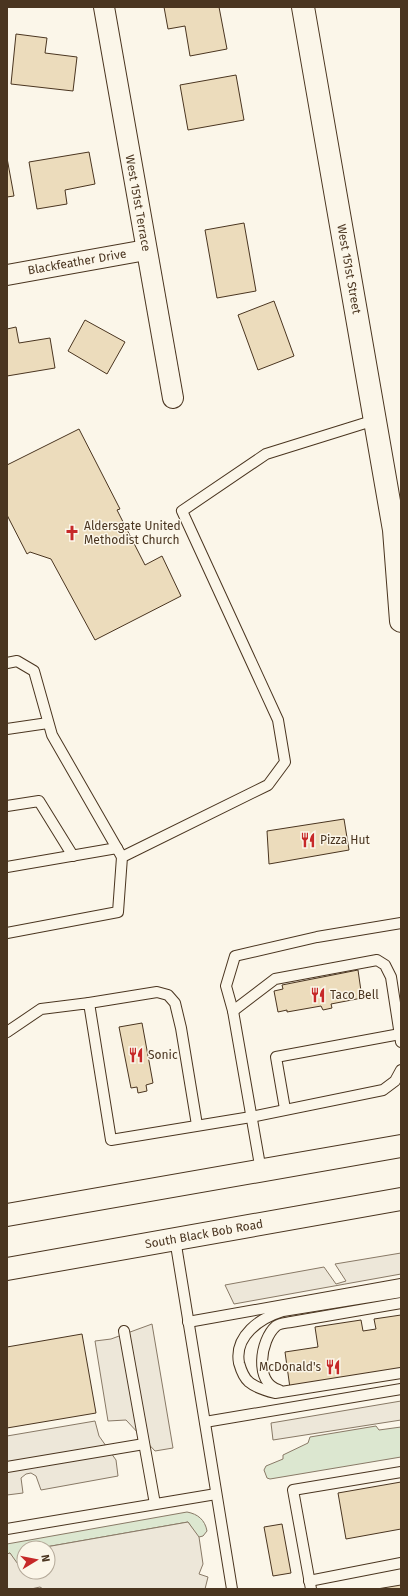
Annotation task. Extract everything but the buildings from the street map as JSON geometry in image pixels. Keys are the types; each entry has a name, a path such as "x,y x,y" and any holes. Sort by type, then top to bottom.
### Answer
{"main road":[{"name":"West 151st Street","path":"304,7 394,530 401,621"},
{"name":"West 151st Street","path":"394,530 401,555"},
{"path":"7,1215 401,1146"},
{"name":"South Black Bob Road","path":"7,1269 401,1199"}],"street":[{"name":"West 151st Terrace","path":"104,7 173,398"},
{"name":"Blackfeather Drive","path":"7,275 146,250"}],"lane":[{"path":"122,857 268,785 285,762 278,720 182,511 266,454 375,420"},
{"path":"7,662 17,661 34,671 52,735 122,857 118,912 7,933"},
{"path":"7,729 48,723"},
{"path":"7,806 39,801 73,856"},
{"path":"7,867 117,848"},
{"path":"261,1171 233,1011 226,986 235,956 317,937 401,922"},
{"path":"233,1011 274,979 377,960 385,966 391,977 400,1038 276,1057 285,1110"},
{"path":"7,1032 41,1009 157,992 168,995 175,1003 181,1028 197,1125"},
{"path":"89,1003 111,1140 251,1117 383,1090 395,1080 401,1070"},
{"path":"175,1239 232,1589"},
{"path":"188,1322 401,1284"},
{"path":"401,1292 283,1311 274,1314 257,1323 245,1336 240,1346 239,1361 241,1370 249,1382 255,1386 275,1393 401,1373"},
{"path":"284,1391 272,1388 267,1383 263,1371 265,1346 270,1334 276,1326 291,1322 401,1303"},
{"path":"124,1331 155,1504"},
{"path":"205,1422 401,1389"},
{"path":"7,1467 144,1444"},
{"path":"401,1472 293,1490 310,1585 401,1563"},
{"path":"7,1529 216,1494"}],"green space":[{"path":"376,1426 379,1430 401,1427 401,1457 270,1479 267,1478 264,1470 266,1466 283,1459 283,1455 308,1443 310,1437"},
{"path":"187,1512 198,1516 205,1524 207,1531 203,1536 199,1537 188,1522 56,1545 56,1540 30,1540"},
{"path":"16,1542 16,1563 10,1553 7,1554 7,1544"}],"shaded area":[{"path":"401,1253 401,1274 234,1304 225,1285 324,1267 336,1284 346,1281 335,1264"},
{"path":"152,1324 173,1448 155,1451 126,1420 108,1421 95,1341 111,1339"},
{"path":"401,1401 401,1420 273,1440 271,1423"},
{"path":"95,1421 99,1436 116,1460 118,1476 41,1490 36,1476 31,1473 26,1474 21,1478 23,1493 7,1495 7,1436"},
{"path":"188,1522 199,1537 203,1564 199,1574 208,1577 205,1589 43,1589 40,1587 31,1589 7,1589 7,1554 10,1553 16,1561 16,1580 56,1580 56,1545"}],"place":[{"name":"Aldersgate United Methodist Church","path":"72,533"},
{"name":"Pizza Hut","path":"308,840"},
{"name":"Taco Bell","path":"318,995"},
{"name":"Sonic","path":"136,1055"},
{"name":"McDonald's","path":"333,1367"}]}
